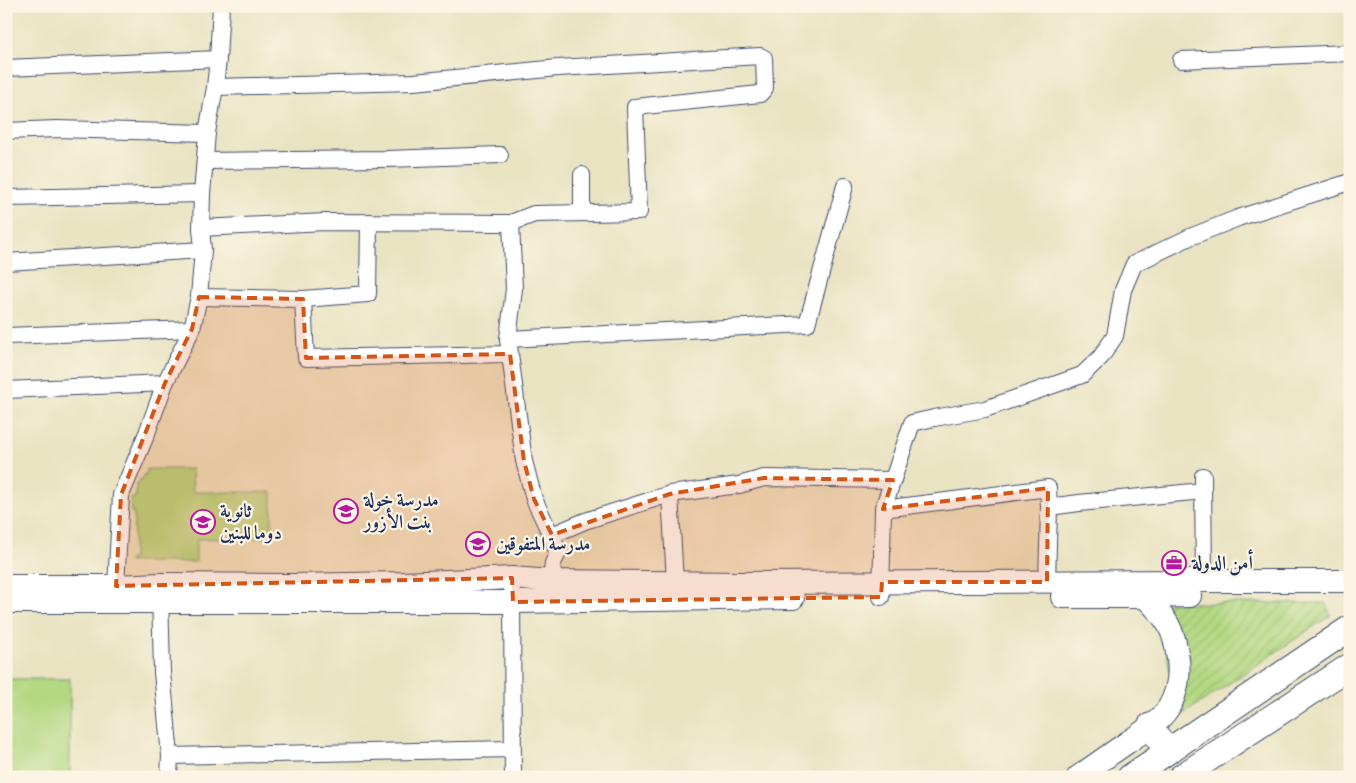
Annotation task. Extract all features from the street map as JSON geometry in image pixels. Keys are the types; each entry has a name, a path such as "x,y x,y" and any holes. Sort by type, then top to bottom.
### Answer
{"main road":[{"path":"6,602 160,593 512,578 551,581 675,582 1144,597 1350,595"},
{"path":"6,586 116,586 160,593 513,602 882,590 1047,582 1350,581"},
{"path":"1078,777 1150,726 1163,715 1173,698 1178,681 1175,639 1162,615 1144,597"},
{"path":"1130,777 1350,628"},
{"path":"1181,777 1350,666"},
{"path":"1150,726 1166,751"}],"street":[{"path":"116,586 121,495 165,383 192,329 199,297 203,250 201,228 202,194 207,133 218,59 221,6"},
{"path":"1181,60 1350,54"},
{"path":"201,228 326,222 511,223 534,214 639,212 635,107 760,94 765,88 764,58 760,56 558,68 414,82 215,86"},
{"path":"6,68 218,59"},
{"path":"6,131 56,129 207,133"},
{"path":"205,161 388,159 500,155"},
{"path":"582,175 582,213"},
{"path":"882,590 883,509 912,423 985,409 1082,375 1101,357 1115,336 1123,290 1134,264 1190,237 1238,218 1350,182"},
{"path":"303,299 306,358 509,346 807,324 845,186"},
{"path":"6,198 202,194"},
{"path":"199,297 303,299 368,294 369,222"},
{"path":"511,223 514,288 509,346 524,461 534,500 556,546 557,555 553,563 551,581"},
{"path":"6,262 203,250"},
{"path":"6,336 192,329"},
{"path":"6,390 165,383"},
{"path":"552,535 585,521 670,494 739,485 764,478 893,480"},
{"path":"1049,507 1203,484 1204,581"},
{"path":"883,509 1048,488 1047,582"},
{"path":"670,494 675,582"},
{"path":"512,578 513,777"},
{"path":"160,593 162,672 170,756 169,777"},
{"path":"170,756 512,749"}],"highlighted area":[{"path":"199,297 303,299 306,358 510,354 524,461 534,499 552,535 670,494 764,478 893,480 883,509 1048,488 1047,582 882,582 881,597 513,602 512,578 116,586 121,495 165,383 192,329"}],"green space":[{"name":"ثانوية دوما للبنين","path":"147,469 192,469 193,492 272,492 272,538 197,539 196,562 129,562 129,559 133,559 134,512 131,512 131,498 136,497 136,483 140,483 140,479 143,479 144,474 147,474"},
{"path":"1158,603 1325,603 1331,615 1163,728 1176,707"},
{"path":"6,679 70,679 70,777 6,777"}],"place":[{"name":"مدرسة خولة بنت الأزور","path":"346,511"},
{"name":"ثانوية دوما للبنين","path":"203,522"},
{"name":"مدرسة المتفوقين","path":"478,544"},
{"name":"أمن الدولة","path":"1174,563"}]}
